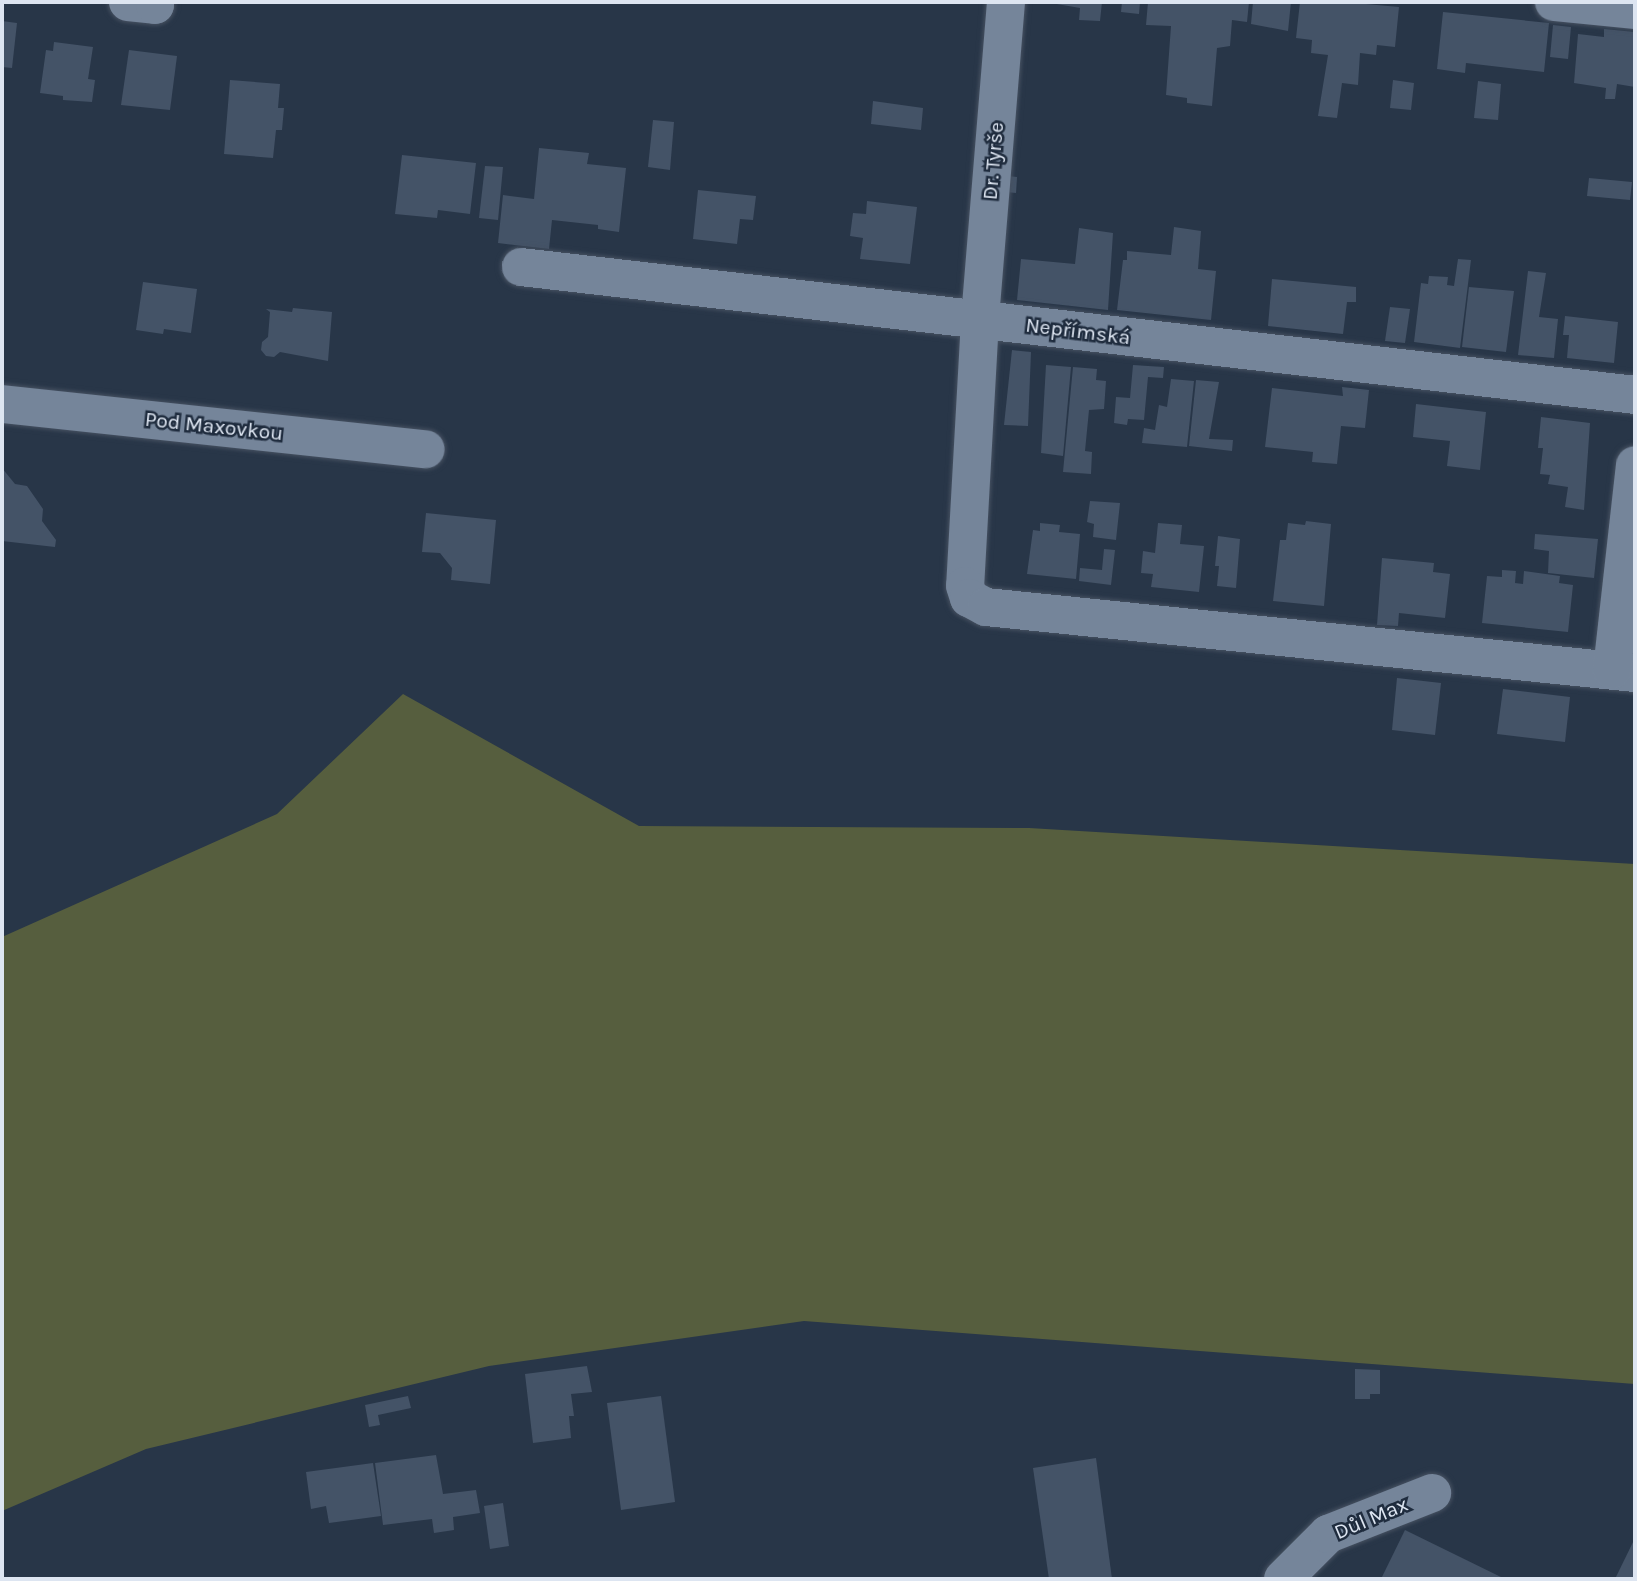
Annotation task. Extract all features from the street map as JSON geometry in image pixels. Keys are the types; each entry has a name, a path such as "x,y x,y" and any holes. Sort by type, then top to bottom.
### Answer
{"street":[{"name":"Dr. Tyrše","path":"1006,2 980,320 965,586 969,598 976,604 1623,671"},
{"path":"1554,2 1635,10"},
{"name":"Nepřímská","path":"521,267 1635,395"},
{"name":"Pod Maxovkou","path":"2,404 426,449"},
{"path":"1623,671 1635,465"},
{"name":"Důl Max","path":"1283,1579 1328,1534 1432,1493"}],"green space":[{"path":"403,694 639,826 1029,828 1635,864 1635,1384 804,1321 489,1366 146,1449 2,1511 2,937 277,814"}],"building":[{"path":"1045,2 1102,2 1100,21 1079,20 1080,8"},
{"path":"1122,2 1140,2 1139,14 1121,12"},
{"path":"1148,2 1249,2 1247,22 1232,20 1230,46 1217,48 1212,106 1187,103 1187,98 1166,95 1171,26 1146,25"},
{"path":"1253,2 1291,2 1288,31 1251,24"},
{"path":"1300,2 1344,2 1399,7 1395,47 1377,45 1376,55 1360,53 1358,85 1342,83 1337,118 1318,116 1328,55 1311,53 1312,40 1296,38"},
{"path":"1443,12 1549,23 1544,72 1466,63 1465,73 1437,69"},
{"path":"2,21 17,23 12,68 2,67"},
{"path":"1553,25 1571,27 1568,59 1550,57"},
{"path":"1604,29 1635,32 1635,87 1617,84 1615,99 1605,99 1606,88 1574,83 1578,34 1604,37"},
{"path":"54,42 93,47 88,79 95,80 92,102 63,100 63,96 40,93 46,50 53,51"},
{"path":"129,50 177,56 170,110 121,105"},
{"path":"230,80 280,84 278,108 284,108 282,130 276,130 273,158 224,154"},
{"path":"1393,80 1414,83 1411,110 1390,108"},
{"path":"1478,81 1501,84 1498,120 1474,118"},
{"path":"873,101 923,108 921,130 871,124"},
{"path":"653,120 674,122 670,170 648,167"},
{"path":"539,148 589,153 587,164 626,168 619,232 598,229 598,225 552,220 549,249 498,243 503,195 534,199"},
{"path":"402,155 476,163 470,214 438,210 437,218 395,214"},
{"path":"485,166 503,167 498,220 479,218"},
{"path":"1008,176 1017,177 1016,193 1006,192"},
{"path":"1589,178 1632,182 1630,200 1587,196"},
{"path":"698,190 756,196 753,220 740,219 737,244 693,239"},
{"path":"867,201 917,207 910,264 860,259 863,238 850,236 853,213 866,214"},
{"path":"1174,227 1201,231 1198,269 1216,271 1211,320 1117,310 1123,260 1127,260 1127,251 1171,255"},
{"path":"1079,228 1113,233 1108,310 1017,300 1021,259 1075,264"},
{"path":"1458,259 1471,260 1460,348 1414,342 1421,283 1428,284 1429,276 1448,277 1447,285 1454,286"},
{"path":"1528,271 1546,273 1539,317 1558,319 1554,358 1518,355"},
{"path":"1272,279 1356,287 1356,302 1347,302 1343,334 1268,326"},
{"path":"143,282 197,289 191,333 164,329 163,334 136,330"},
{"path":"1469,287 1514,291 1506,352 1462,347"},
{"path":"1390,307 1410,309 1405,343 1385,341"},
{"path":"293,308 332,312 328,361 280,352 274,357 266,356 261,350 262,342 268,337 270,312 266,309 292,312"},
{"path":"1565,316 1618,322 1614,363 1567,358 1569,335 1563,335"},
{"path":"1012,350 1031,352 1028,426 1004,425"},
{"path":"1046,365 1071,367 1063,456 1041,453"},
{"path":"1133,365 1164,367 1163,378 1148,377 1144,420 1128,419 1127,425 1114,423 1116,397 1130,398"},
{"path":"1073,367 1097,369 1096,380 1106,381 1104,409 1089,410 1085,451 1092,452 1091,474 1063,472"},
{"path":"1171,379 1194,381 1187,447 1142,443 1144,428 1155,430 1159,405 1167,407"},
{"path":"1196,380 1219,382 1209,439 1233,440 1232,451 1189,446"},
{"path":"1342,387 1369,390 1365,428 1341,426 1337,464 1312,462 1313,452 1265,447 1272,388 1343,396"},
{"path":"1416,404 1486,412 1480,470 1447,466 1450,441 1413,437"},
{"path":"1541,417 1590,423 1584,510 1565,507 1568,487 1548,484 1550,475 1540,474 1543,448 1538,448"},
{"path":"2,468 15,484 27,486 43,509 42,521 56,540 55,547 2,541"},
{"path":"1090,501 1120,503 1116,540 1093,537 1094,524 1087,522"},
{"path":"426,513 496,520 490,584 451,580 452,568 440,553 422,552"},
{"path":"1306,521 1331,524 1324,606 1273,601 1280,540 1286,540 1288,523 1305,525"},
{"path":"1040,523 1060,525 1059,532 1080,534 1076,579 1027,574 1033,530 1040,531"},
{"path":"1158,523 1182,525 1180,544 1204,546 1199,592 1151,587 1153,574 1141,573 1143,551 1155,553"},
{"path":"1535,534 1598,539 1594,578 1548,573 1549,551 1534,549"},
{"path":"1218,536 1240,539 1236,588 1217,586 1219,566 1215,566"},
{"path":"1104,549 1115,550 1111,585 1079,581 1080,568 1102,570"},
{"path":"1382,558 1434,563 1433,572 1450,574 1445,618 1399,613 1398,626 1377,625"},
{"path":"1502,570 1516,571 1515,583 1523,584 1524,571 1560,576 1559,583 1573,585 1568,632 1482,623 1487,576 1502,577"},
{"path":"1397,678 1441,683 1435,735 1392,730"},
{"path":"1503,689 1570,697 1565,742 1497,734"},
{"path":"587,1366 592,1392 571,1394 574,1416 569,1416 571,1438 533,1443 525,1374"},
{"path":"1355,1369 1380,1370 1380,1394 1370,1394 1370,1399 1355,1399"},
{"path":"408,1396 411,1408 378,1415 380,1425 369,1427 365,1405"},
{"path":"661,1396 675,1502 621,1510 607,1403"},
{"path":"436,1455 443,1494 476,1490 480,1513 453,1517 454,1530 434,1533 432,1519 383,1525 375,1463"},
{"path":"1096,1458 1112,1579 1049,1579 1033,1468"},
{"path":"373,1463 381,1516 329,1523 326,1506 311,1509 306,1472"},
{"path":"503,1503 509,1546 490,1549 484,1506"},
{"path":"1405,1530 1505,1579 1381,1579"},
{"path":"1635,1538 1635,1579 1615,1579"}]}
